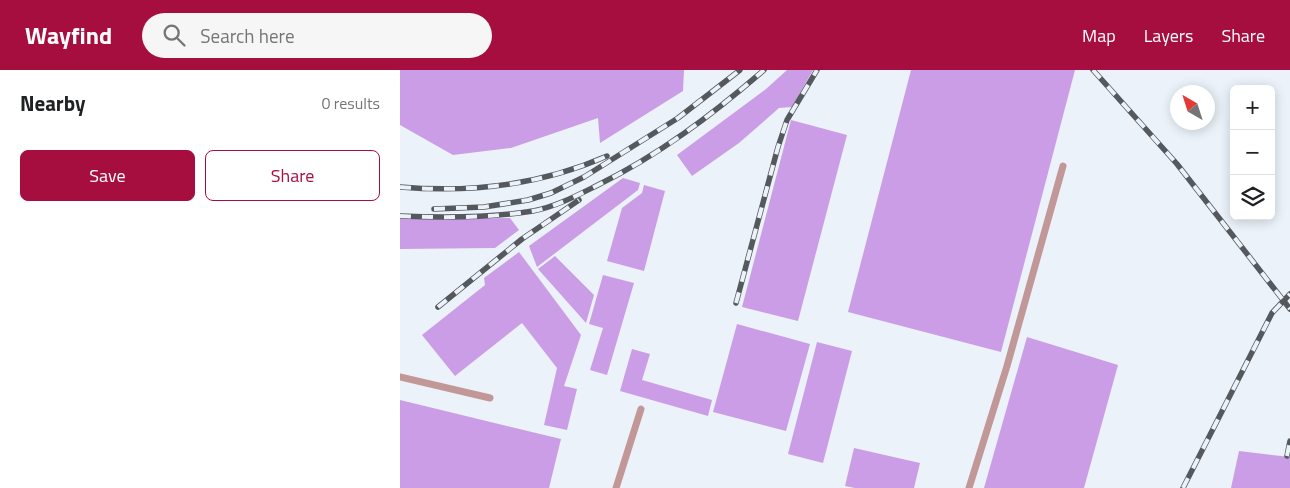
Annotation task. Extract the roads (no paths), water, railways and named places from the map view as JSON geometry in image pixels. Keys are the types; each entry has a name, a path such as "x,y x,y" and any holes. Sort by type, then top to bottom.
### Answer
{"lane":[{"path":"969,488 1007,366 1063,166"},
{"path":"400,377 490,398"},
{"path":"616,488 641,409"}],"railway":[{"path":"434,209 484,207 528,200 551,193 584,177 678,118 740,70"},
{"path":"400,216 500,215 533,211 557,204 619,174 663,148 725,103 764,70"},
{"path":"736,303 787,120 817,70"},
{"path":"1093,70 1177,164 1290,309"},
{"path":"400,187 453,189 505,185 557,174 607,156"},
{"path":"438,307 522,239 579,200"},
{"path":"1183,488 1272,313 1290,294"},
{"path":"1287,456 1290,441"}]}
